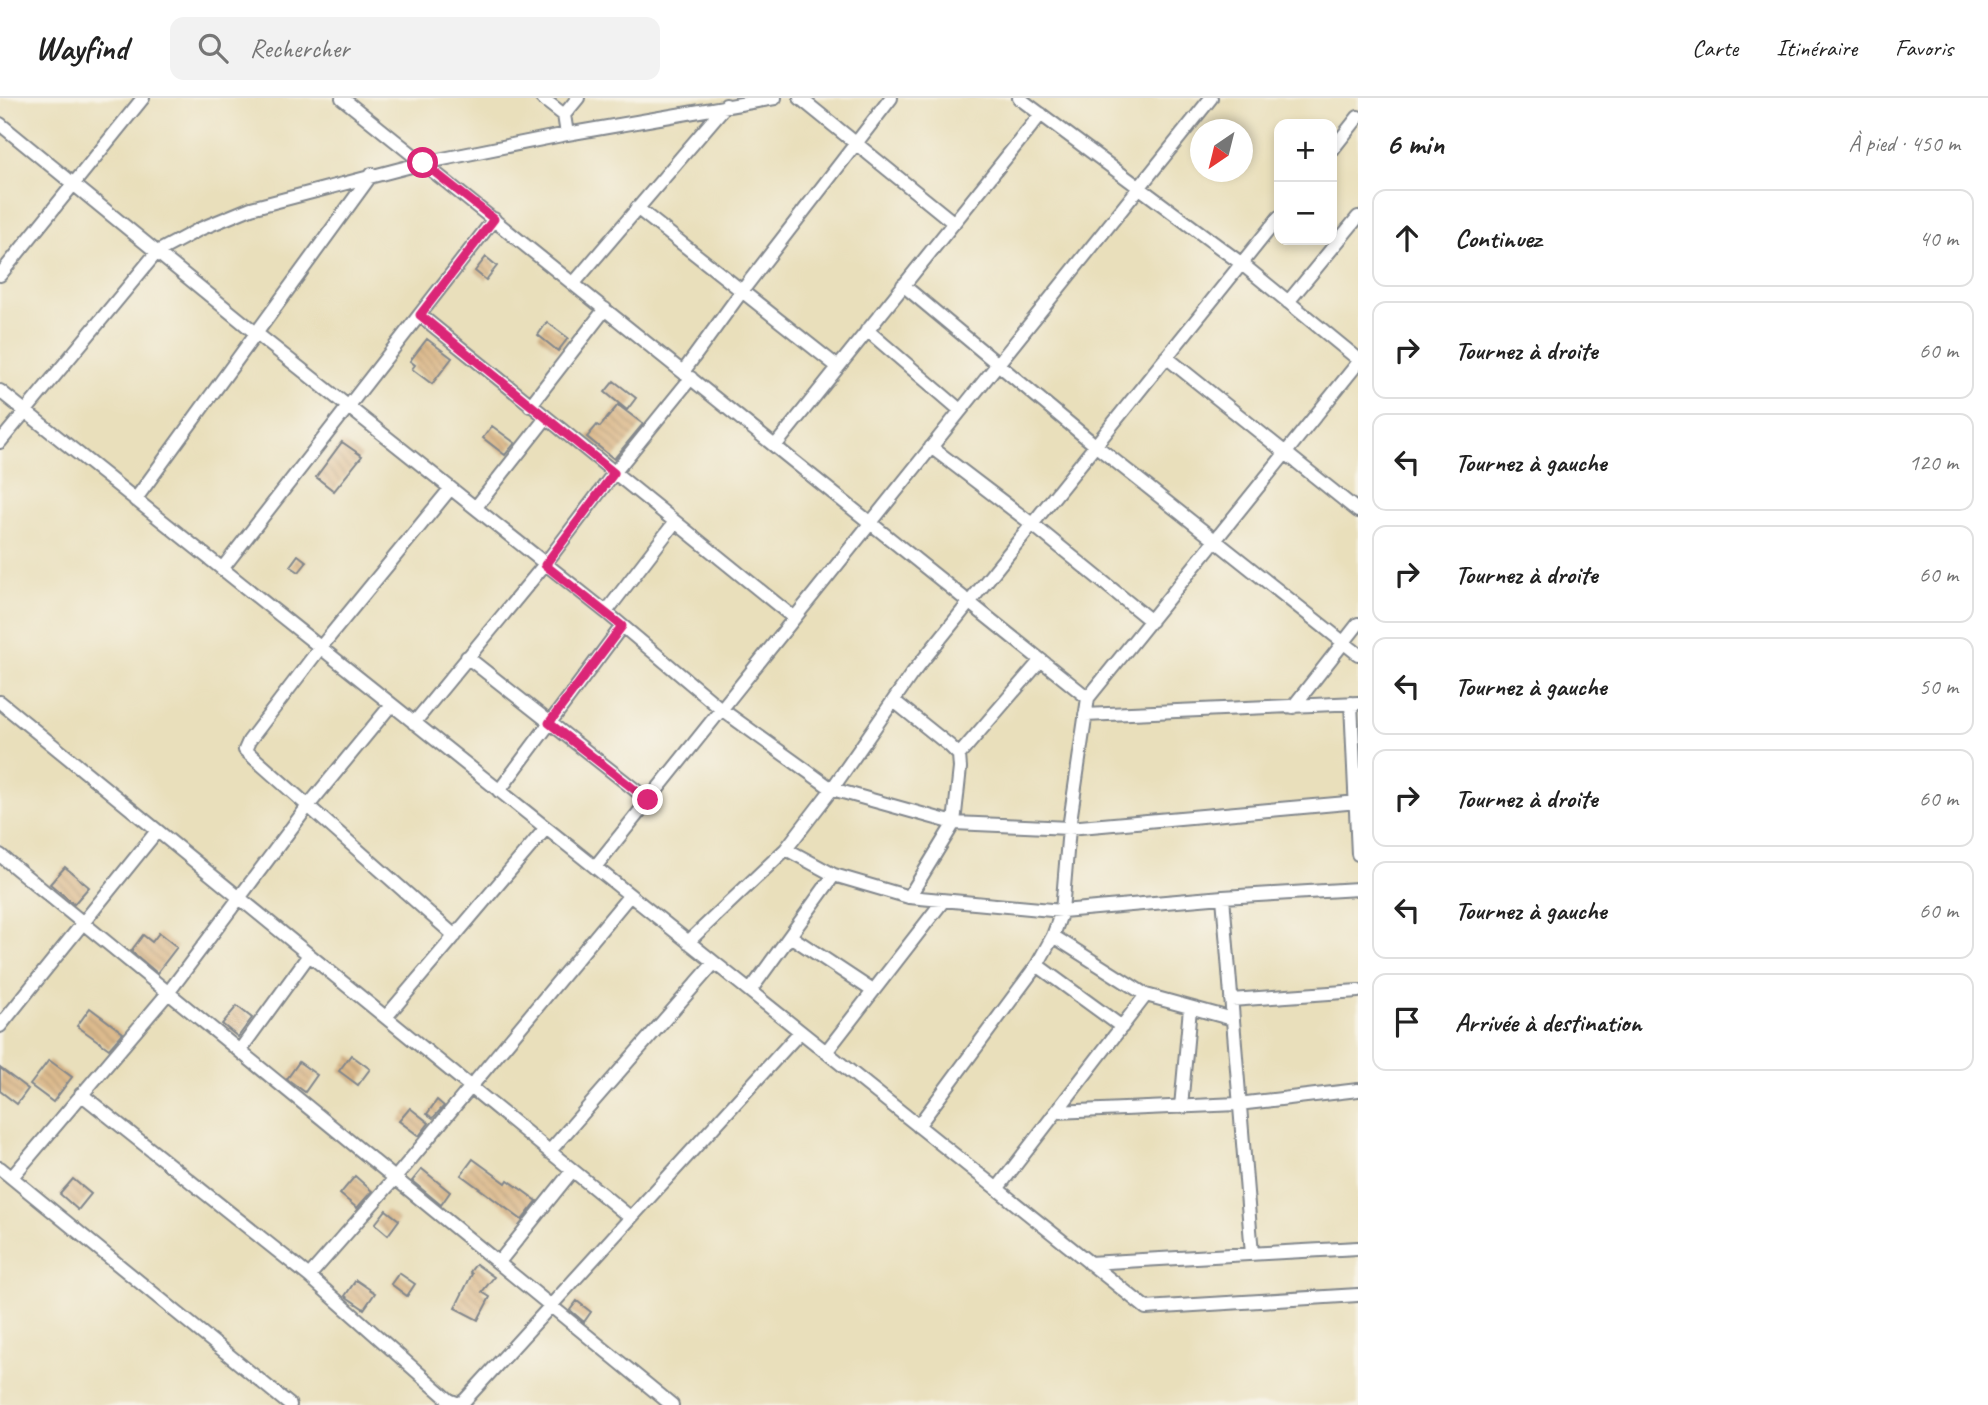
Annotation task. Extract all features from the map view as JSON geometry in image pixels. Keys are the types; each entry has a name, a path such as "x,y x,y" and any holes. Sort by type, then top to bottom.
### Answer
{"street":[{"path":"342,98 1088,698"},
{"path":"542,98 564,115 567,134"},
{"path":"564,115 578,98"},
{"path":"0,443 157,252 200,229 251,208 372,174 567,134 775,98"},
{"path":"800,98 954,223"},
{"path":"414,723 545,565 687,375 743,291 891,98"},
{"path":"918,1126 1037,965 1053,936 1062,911 1069,828 1088,698 1358,361 1242,264 1019,98"},
{"path":"594,867 1211,98"},
{"path":"0,275 138,100"},
{"path":"573,283 726,105"},
{"path":"775,446 1041,114"},
{"path":"1337,144 1358,117"},
{"path":"0,124 257,334 606,612 722,709 832,789 954,823 1069,828 1357,802"},
{"path":"135,500 372,174"},
{"path":"637,208 838,367"},
{"path":"222,569 494,219"},
{"path":"1288,302 1358,219"},
{"path":"688,942 786,849 832,789 911,675 1274,223"},
{"path":"903,285 1095,445 1358,654"},
{"path":"530,406 605,309"},
{"path":"420,315 794,618"},
{"path":"867,330 960,410"},
{"path":"1166,357 1358,511"},
{"path":"0,391 1146,1308 1358,1295"},
{"path":"476,507 546,418"},
{"path":"931,447 1032,524 1151,621"},
{"path":"450,489 320,648 249,741 245,750 455,936"},
{"path":"606,612 675,522"},
{"path":"1293,708 1358,624"},
{"path":"499,791 622,626"},
{"path":"467,657 648,800"},
{"path":"958,755 1041,660"},
{"path":"894,701 958,755 960,768 954,823 909,897"},
{"path":"0,702 156,831 242,897 631,1218"},
{"path":"1085,715 1293,708 1354,703 1358,854"},
{"path":"12,1177 168,993 308,806 391,705"},
{"path":"386,1017 546,828"},
{"path":"2,1017 83,924 156,831"},
{"path":"786,849 834,875 909,897 1062,911 1358,889"},
{"path":"0,855 672,1405"},
{"path":"750,991 834,875"},
{"path":"309,1276 396,1177 630,895"},
{"path":"1223,897 1252,1254"},
{"path":"826,1052 943,901"},
{"path":"790,936 873,991"},
{"path":"1053,936 1146,995 1233,1019"},
{"path":"240,1050 309,955"},
{"path":"549,1152 714,963"},
{"path":"1037,965 1122,1027"},
{"path":"1231,1000 1358,992"},
{"path":"997,1189 1146,995"},
{"path":"1181,1107 1190,1008"},
{"path":"81,1094 309,1276 449,1400 459,1404 553,1306 800,1032"},
{"path":"1056,1112 1238,1104 1358,1090"},
{"path":"0,1168 290,1405"},
{"path":"499,1262 572,1171"},
{"path":"1089,1263 1358,1248"}],"building":[{"path":"486,257 497,266 486,280 475,271"},
{"path":"547,322 568,338 558,351 538,335"},
{"path":"427,339 452,358 432,384 412,369 415,365 410,361"},
{"path":"614,381 636,398 627,410 605,392"},
{"path":"618,405 643,424 614,459 587,437 597,425 600,427"},
{"path":"492,426 515,443 505,455 483,438"},
{"path":"342,442 362,456 334,491 316,477"},
{"path":"298,555 307,562 299,572 290,566"},
{"path":"65,867 89,887 74,904 50,884"},
{"path":"159,933 177,947 157,973 131,951 143,935 152,942"},
{"path":"237,1006 252,1018 238,1037 222,1024"},
{"path":"90,1008 123,1033 109,1049 77,1026"},
{"path":"351,1055 370,1069 358,1085 339,1071"},
{"path":"49,1060 72,1077 53,1102 30,1085"},
{"path":"299,1062 317,1075 305,1092 287,1079"},
{"path":"0,1068 28,1089 17,1104 0,1091"},
{"path":"437,1100 444,1106 433,1118 427,1114"},
{"path":"410,1108 429,1123 419,1136 399,1121"},
{"path":"473,1159 537,1201 522,1220 461,1175"},
{"path":"422,1169 450,1192 441,1205 412,1181"},
{"path":"355,1176 372,1191 357,1208 340,1194"},
{"path":"73,1179 91,1194 78,1210 60,1194"},
{"path":"386,1210 399,1220 388,1235 375,1224"},
{"path":"476,1264 494,1277 482,1292 490,1297 478,1320 455,1308"},
{"path":"399,1273 415,1284 407,1296 391,1284"},
{"path":"356,1280 375,1293 364,1309 345,1296"},
{"path":"577,1301 591,1312 584,1322 570,1310"}],"route":[{"path":"423,163 494,219 420,315 614,473 545,565 622,626 549,723 648,800"}]}
